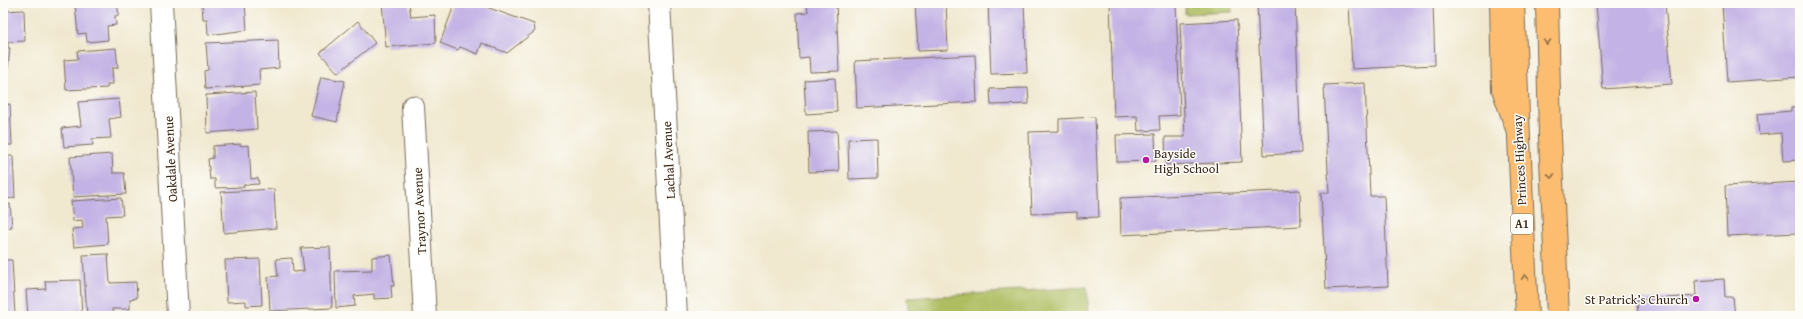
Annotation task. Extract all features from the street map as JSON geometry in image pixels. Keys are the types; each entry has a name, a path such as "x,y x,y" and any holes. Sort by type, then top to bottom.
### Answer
{"main road":[{"path":"1501,3 1503,89 1518,131"},
{"name":"Princes Highway","path":"1513,3 1527,316"},
{"path":"1547,3 1549,130 1558,316"}],"street":[{"name":"Oakdale Avenue","path":"161,3 178,316"},
{"name":"Lachal Avenue","path":"659,3 676,316"},
{"name":"Traynor Avenue","path":"413,107 425,316"}],"green space":[{"path":"1185,3 1231,3 1232,12 1185,14"},
{"path":"1087,287 1089,316 909,316 907,298"}],"building":[{"path":"117,3 119,15 115,16 116,25 107,26 108,40 87,42 86,33 78,34 75,4"},
{"path":"245,3 247,30 208,35 207,19 203,19 202,4"},
{"path":"382,3 409,3 411,17 435,15 436,43 386,47"},
{"path":"455,3 475,3 534,24 535,31 507,53 482,43 478,54 460,47 458,50 440,43"},
{"path":"807,3 836,3 839,71 810,72 809,57 799,58 797,13 808,12"},
{"path":"915,3 946,3 948,50 918,51"},
{"path":"988,3 1024,3 1027,73 991,74"},
{"path":"1110,3 1176,3 1180,115 1159,116 1160,130 1138,131 1137,116 1114,117"},
{"path":"1257,3 1295,3 1301,153 1264,155"},
{"path":"1349,3 1433,3 1435,65 1352,69"},
{"path":"1596,3 1665,3 1672,84 1603,89"},
{"path":"1722,3 1800,3 1800,77 1727,82"},
{"path":"24,10 25,41 8,42 8,48 10,48 8,67 3,82 3,11"},
{"path":"1237,20 1242,162 1166,165 1165,137 1185,137 1180,23"},
{"path":"358,21 375,43 338,73 320,53"},
{"path":"278,40 279,68 259,70 260,85 205,89 204,71 208,70 206,43"},
{"path":"116,48 118,68 112,68 113,84 108,84 107,88 66,90 64,60 78,59 77,51"},
{"path":"975,55 977,102 857,108 855,61"},
{"path":"321,77 345,81 337,122 311,116"},
{"path":"835,78 837,112 806,114 804,80"},
{"path":"1365,83 1370,196 1384,196 1388,286 1326,289 1321,193 1329,193 1324,85"},
{"path":"1028,88 1029,104 991,105 990,89"},
{"path":"255,92 257,129 207,133 206,95"},
{"path":"119,99 121,117 109,119 111,138 92,139 93,145 64,147 62,128 81,126 78,102"},
{"path":"10,104 12,145 3,145 3,105"},
{"path":"1800,107 1800,160 1783,161 1781,133 1759,135 1757,114 1791,111 1791,108"},
{"path":"1095,117 1099,217 1077,218 1077,212 1032,214 1029,132 1059,131 1059,119"},
{"path":"837,131 839,171 809,172 808,132"},
{"path":"1155,134 1156,161 1117,162 1116,135"},
{"path":"877,138 878,178 849,179 848,139"},
{"path":"241,144 241,146 249,145 251,179 258,178 259,184 243,185 244,187 215,188 215,179 210,179 208,159 213,158 213,146"},
{"path":"112,154 113,173 124,173 126,194 73,197 70,157"},
{"path":"3,156 13,156 15,198 3,199"},
{"path":"1800,182 1800,233 1727,236 1725,186"},
{"path":"274,189 276,228 224,233 221,192"},
{"path":"1300,190 1301,226 1121,235 1120,198"},
{"path":"121,198 123,215 106,216 108,244 74,247 72,229 83,228 82,220 73,221 71,201"},
{"path":"10,204 12,227 3,228 3,205"},
{"path":"330,247 332,308 270,311 268,277 278,276 276,259 292,258 293,272 304,271 301,248"},
{"path":"108,254 110,283 136,282 137,298 130,299 130,309 112,309 113,316 87,316 83,255"},
{"path":"391,255 394,286 391,286 392,298 374,299 374,294 354,296 355,306 336,308 335,271 372,270 372,257"},
{"path":"260,259 262,305 246,306 246,301 227,302 225,260"},
{"path":"3,260 12,260 15,316 3,316"},
{"name":"St Patrick’s Church","path":"1724,279 1725,297 1733,297 1735,316 1638,316 1637,300 1696,296 1695,281"},
{"path":"80,280 82,316 28,316 26,290 46,289 45,281"}],"place":[{"name":"Bayside High School","path":"1146,160"},
{"name":"St Patrick’s Church","path":"1696,299"}]}
